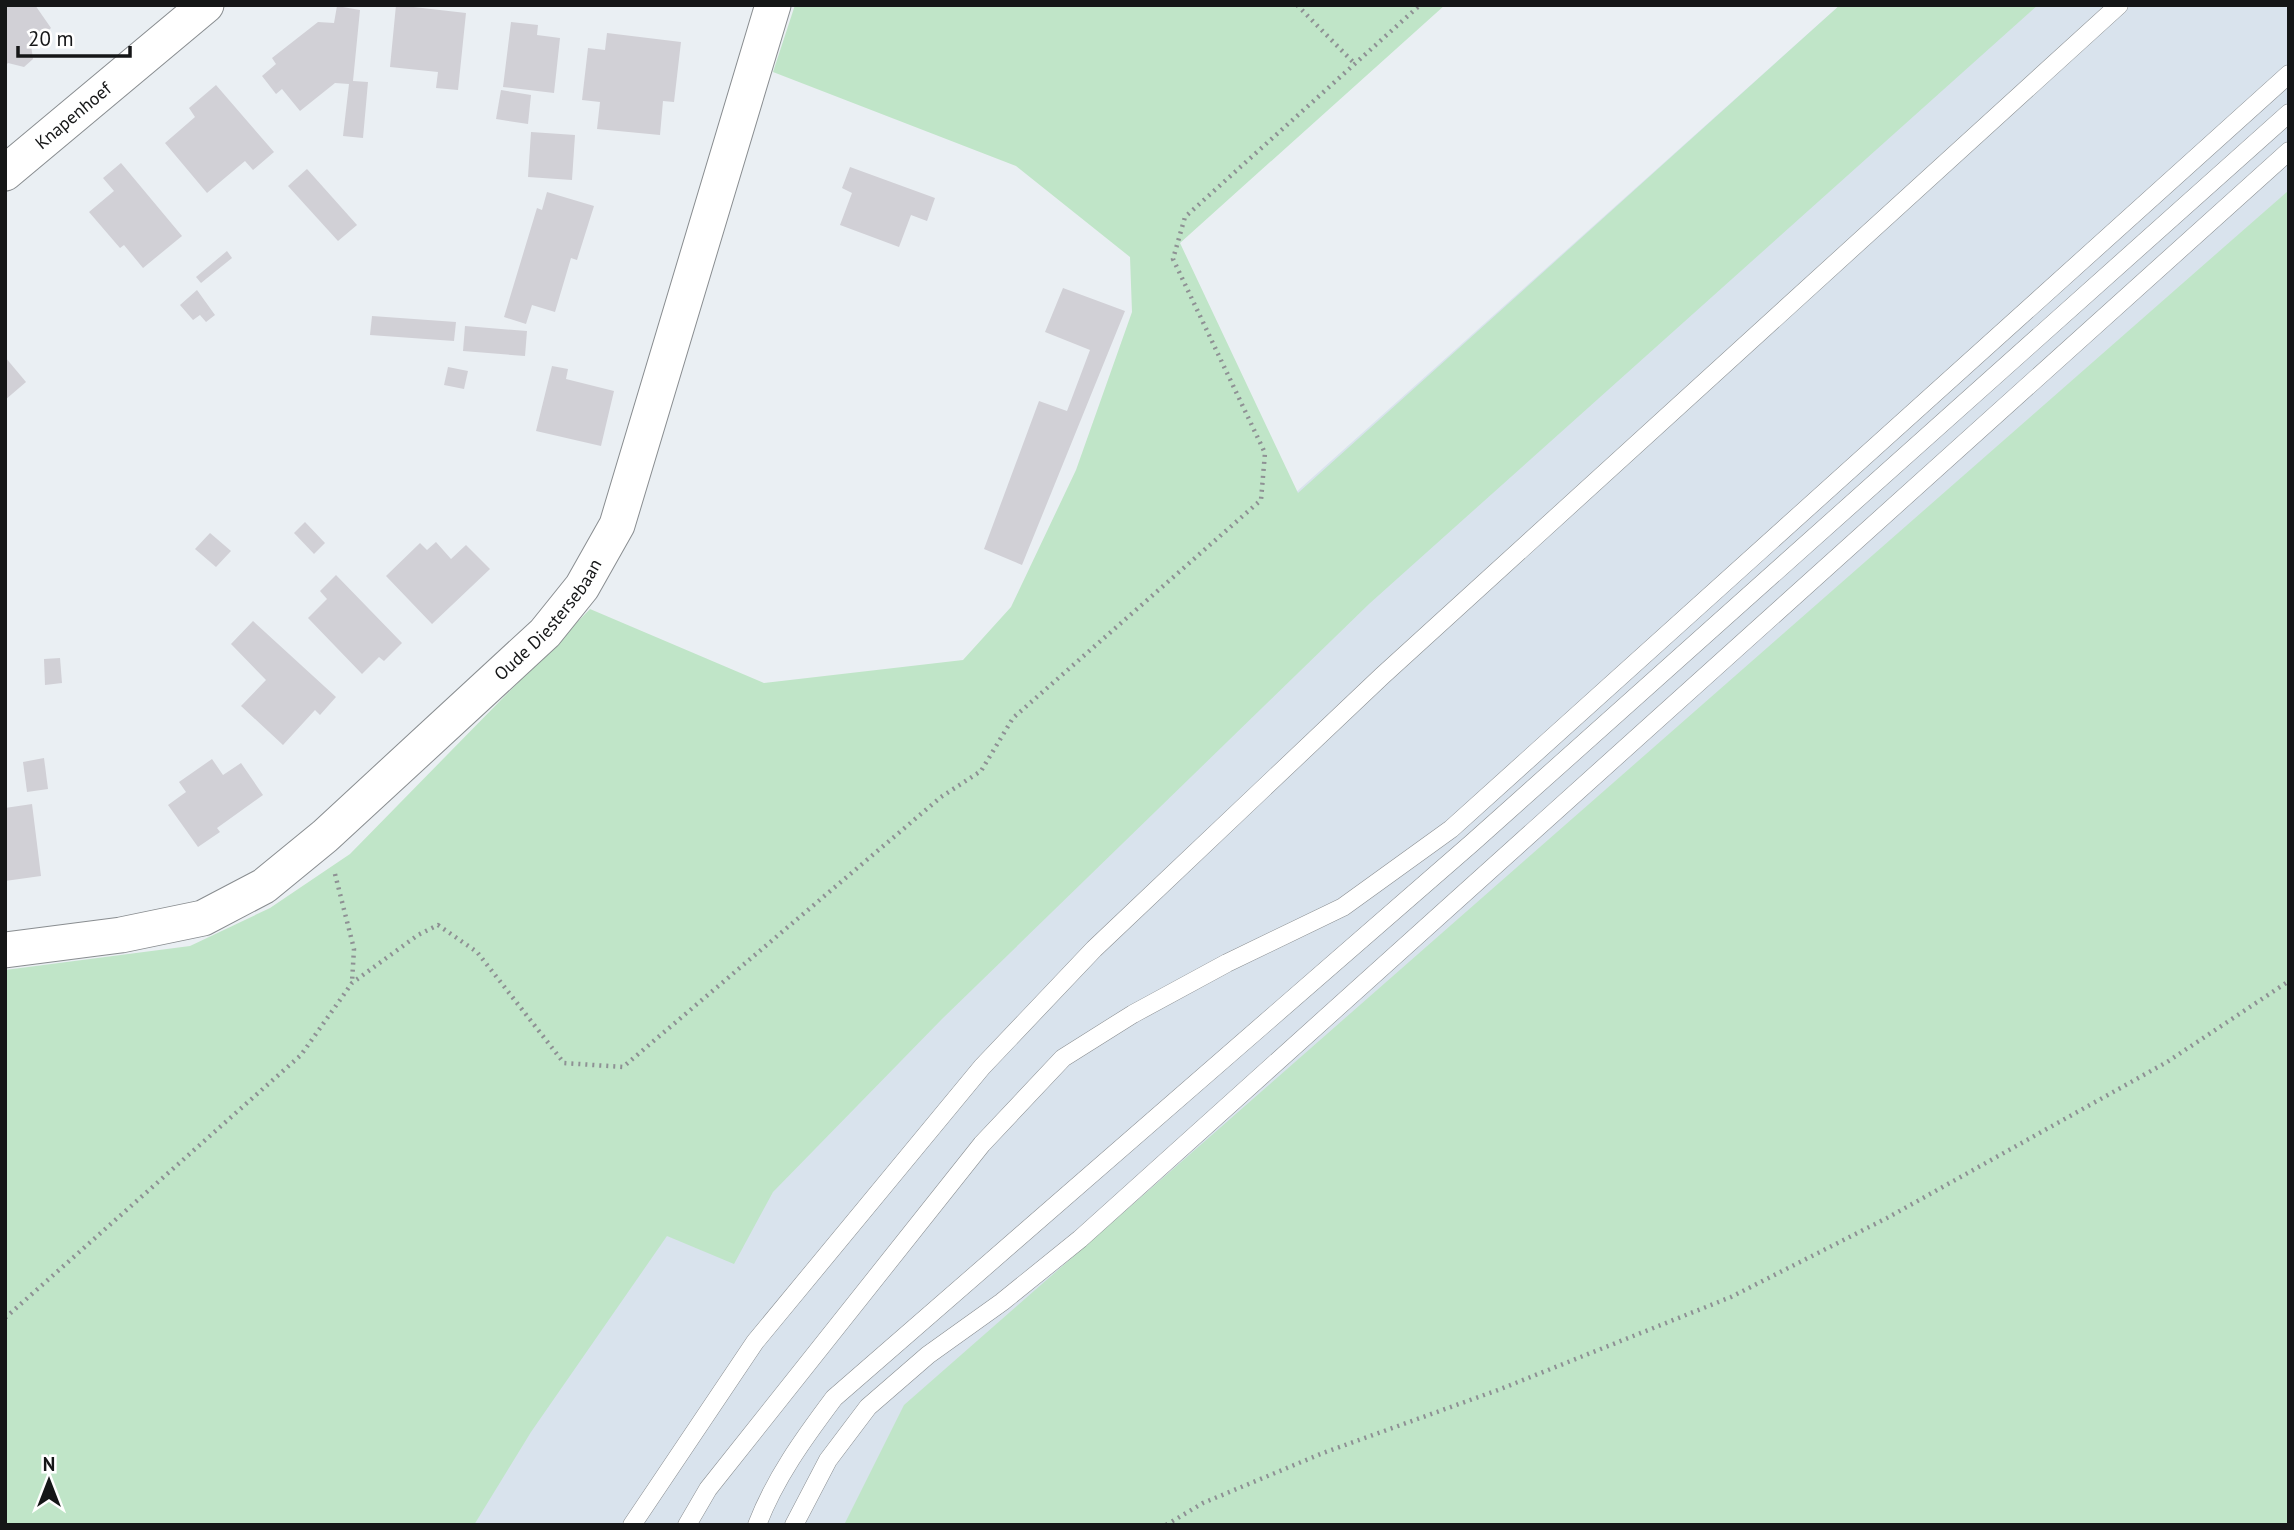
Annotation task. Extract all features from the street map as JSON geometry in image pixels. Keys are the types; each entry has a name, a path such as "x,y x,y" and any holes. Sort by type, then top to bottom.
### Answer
{"street":[{"name":"Knapenhoef","path":"5,173 206,5"},
{"name":"Oude Diestersebaan","path":"5,950 121,935 203,918 264,886 325,836 545,633 582,587 617,525 773,5"}],"lane":[{"path":"632,1525 755,1342 982,1067 1094,949 1382,676 2119,5"},
{"path":"687,1525 708,1489 973,1155 1063,1058 1133,1014 1343,907 1451,829 2289,74"},
{"path":"757,1525 766,1502 796,1450 834,1398 1483,834 2289,113"},
{"path":"794,1525 828,1460 868,1407 928,1355 1002,1302 1080,1239 2289,151"}],"path":[{"path":"1297,5 1355,64"},
{"path":"5,1318 301,1055 352,983 418,934 438,925 477,952 564,1063 623,1067 941,797 981,771 1013,718 1261,500 1265,453 1173,259 1185,217 1420,5"},
{"path":"325,836 354,949 352,983"},
{"path":"1166,1525 1203,1503 1323,1453 1498,1390 1731,1297 1887,1218 2167,1062 2289,981"}],"shaded area":[{"path":"1840,5 2289,5 2289,1525 143,1525"}],"green space":[{"path":"795,5 1445,5 1180,243 1298,493 1840,5 2038,5 1369,604 942,1019 773,1192 734,1264 667,1236 531,1432 474,1525 5,1525 5,970 190,946 270,908 350,854 590,609 764,683 963,660 1011,607 1076,470 1132,312 1130,257 1016,166 773,72"},
{"path":"2289,190 2289,1525 844,1525 904,1405"}],"building":[{"path":"5,5 35,5 51,28 31,45 33,59 24,67 8,63 5,66"},
{"path":"396,5 466,13 458,90 436,88 438,72 390,67"},
{"path":"337,6 360,10 353,81 368,82 363,138 343,136 349,84 335,83 300,111 282,89 276,94 262,76 276,64 272,58 318,22 334,23"},
{"path":"511,22 538,25 537,35 560,38 554,93 503,87"},
{"path":"607,33 681,42 674,102 663,101 660,135 597,129 600,102 582,100 588,48 605,50"},
{"path":"216,85 274,152 253,170 245,161 207,193 165,143 195,117 189,108"},
{"path":"501,90 531,95 528,124 496,119"},
{"path":"531,132 575,135 572,180 528,177"},
{"path":"121,163 182,236 143,268 124,245 120,248 89,212 114,191 103,178"},
{"path":"850,167 935,198 927,221 911,215 899,247 840,225 852,193 842,188"},
{"path":"307,169 357,225 338,241 288,186"},
{"path":"547,192 594,206 577,260 571,258 555,312 532,305 526,324 504,317 537,208 542,210"},
{"path":"227,251 232,258 201,283 196,277"},
{"path":"1063,288 1125,311 1022,565 984,549 1039,401 1067,411 1090,350 1045,332"},
{"path":"197,290 215,315 206,322 200,315 193,320 180,305"},
{"path":"372,316 456,322 454,341 370,335"},
{"path":"465,326 527,331 525,356 463,351"},
{"path":"5,357 26,382 5,400"},
{"path":"552,366 568,369 566,379 614,391 601,446 536,431"},
{"path":"448,367 468,371 464,389 444,385"},
{"path":"305,522 325,543 314,554 294,533"},
{"path":"210,533 231,551 216,567 195,549"},
{"path":"436,542 451,559 466,545 490,569 432,624 386,576 420,543 427,550"},
{"path":"336,575 402,643 384,661 379,657 362,674 308,618 327,599 320,591"},
{"path":"253,621 336,697 320,715 315,710 283,745 241,706 266,680 231,644"},
{"path":"60,658 62,683 45,685 44,659"},
{"path":"44,758 48,789 27,792 23,762"},
{"path":"212,759 223,775 241,763 263,795 217,828 220,832 198,847 168,805 186,792 179,782"},
{"path":"32,804 41,876 5,881 5,808"}]}
